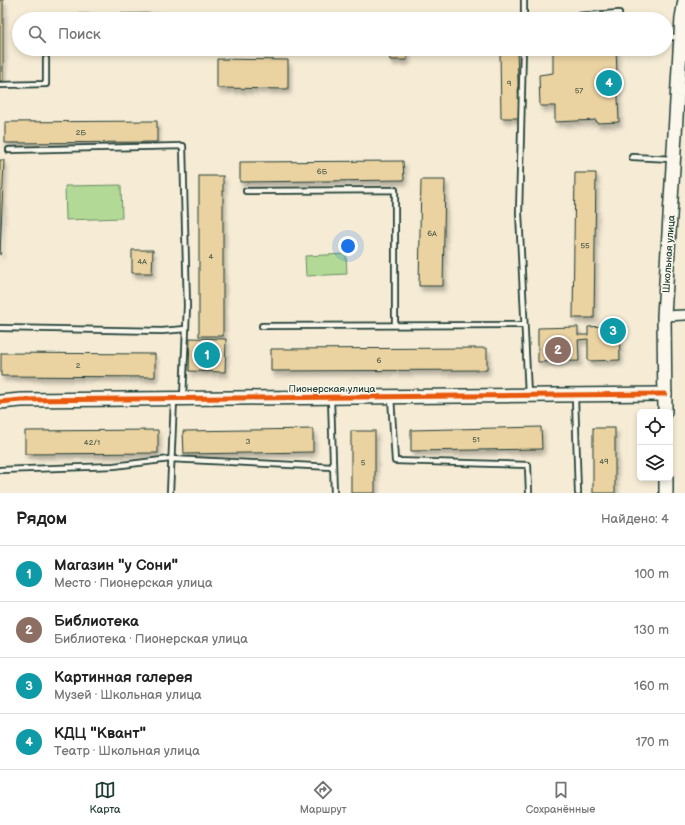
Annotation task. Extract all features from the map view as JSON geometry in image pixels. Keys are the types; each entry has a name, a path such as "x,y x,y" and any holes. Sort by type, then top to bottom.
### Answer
{"street":[{"name":"Школьная улица","path":"665,409 664,316 681,37 685,0"},
{"path":"664,316 685,315"},
{"name":"Пионерская улица","path":"0,402 22,400 178,398 665,394"},
{"path":"666,481 666,493"}],"lane":[{"path":"524,0 524,12"},
{"path":"673,37 681,37"},
{"path":"522,56 519,213 528,395"},
{"path":"0,85 46,84 46,59"},
{"path":"8,150 183,146 186,329 170,460 170,493"},
{"path":"632,157 673,159"},
{"path":"246,191 395,190 395,325"},
{"path":"262,326 524,325"},
{"path":"0,328 154,331 186,329"},
{"path":"575,395 578,493"},
{"path":"391,396 395,461 528,465 529,493"},
{"path":"332,397 334,493"},
{"path":"0,470 114,466 170,460 333,467"}],"green space":[{"path":"121,185 122,218 66,220 65,186"},
{"path":"346,254 347,274 306,276 305,256"}],"building":[{"path":"0,0 3,0 3,81 0,81"},
{"path":"390,56 407,56 407,60 390,60"},
{"path":"500,56 517,56 519,118 501,118"},
{"path":"553,56 616,56 619,122 597,123 596,120 555,122 555,106 540,106 539,75 553,73"},
{"path":"217,59 288,60 288,89 217,88"},
{"path":"157,121 157,142 5,143 5,122"},
{"path":"0,160 4,160 0,255"},
{"path":"403,161 404,180 240,182 240,162"},
{"path":"575,173 596,173 594,318 573,318"},
{"path":"199,176 223,176 223,336 199,336"},
{"path":"421,180 445,180 443,286 419,286"},
{"path":"132,250 153,250 152,273 132,273"},
{"path":"619,325 620,360 588,361 588,339 578,340 579,361 538,362 538,328 578,327 578,335 588,335 588,327"},
{"path":"190,338 226,339 225,372 189,371"},
{"path":"487,348 487,370 271,371 271,349"},
{"path":"1,353 155,354 155,377 1,376"},
{"path":"541,427 542,449 411,451 411,430"},
{"path":"593,428 615,428 615,493 593,493"},
{"path":"313,429 313,452 184,454 183,431"},
{"path":"158,430 158,453 25,454 25,431"},
{"path":"351,431 375,431 375,493 351,493"}],"cycle path":[{"path":"0,402 21,400 665,394"}],"place":[{"name":"КДЦ \"Квант\"","path":"609,83"},
{"name":"Картинная галерея","path":"613,331"},
{"name":"Библиотека","path":"558,350"},
{"name":"Магазин \"у Сони\"","path":"207,355"}]}
